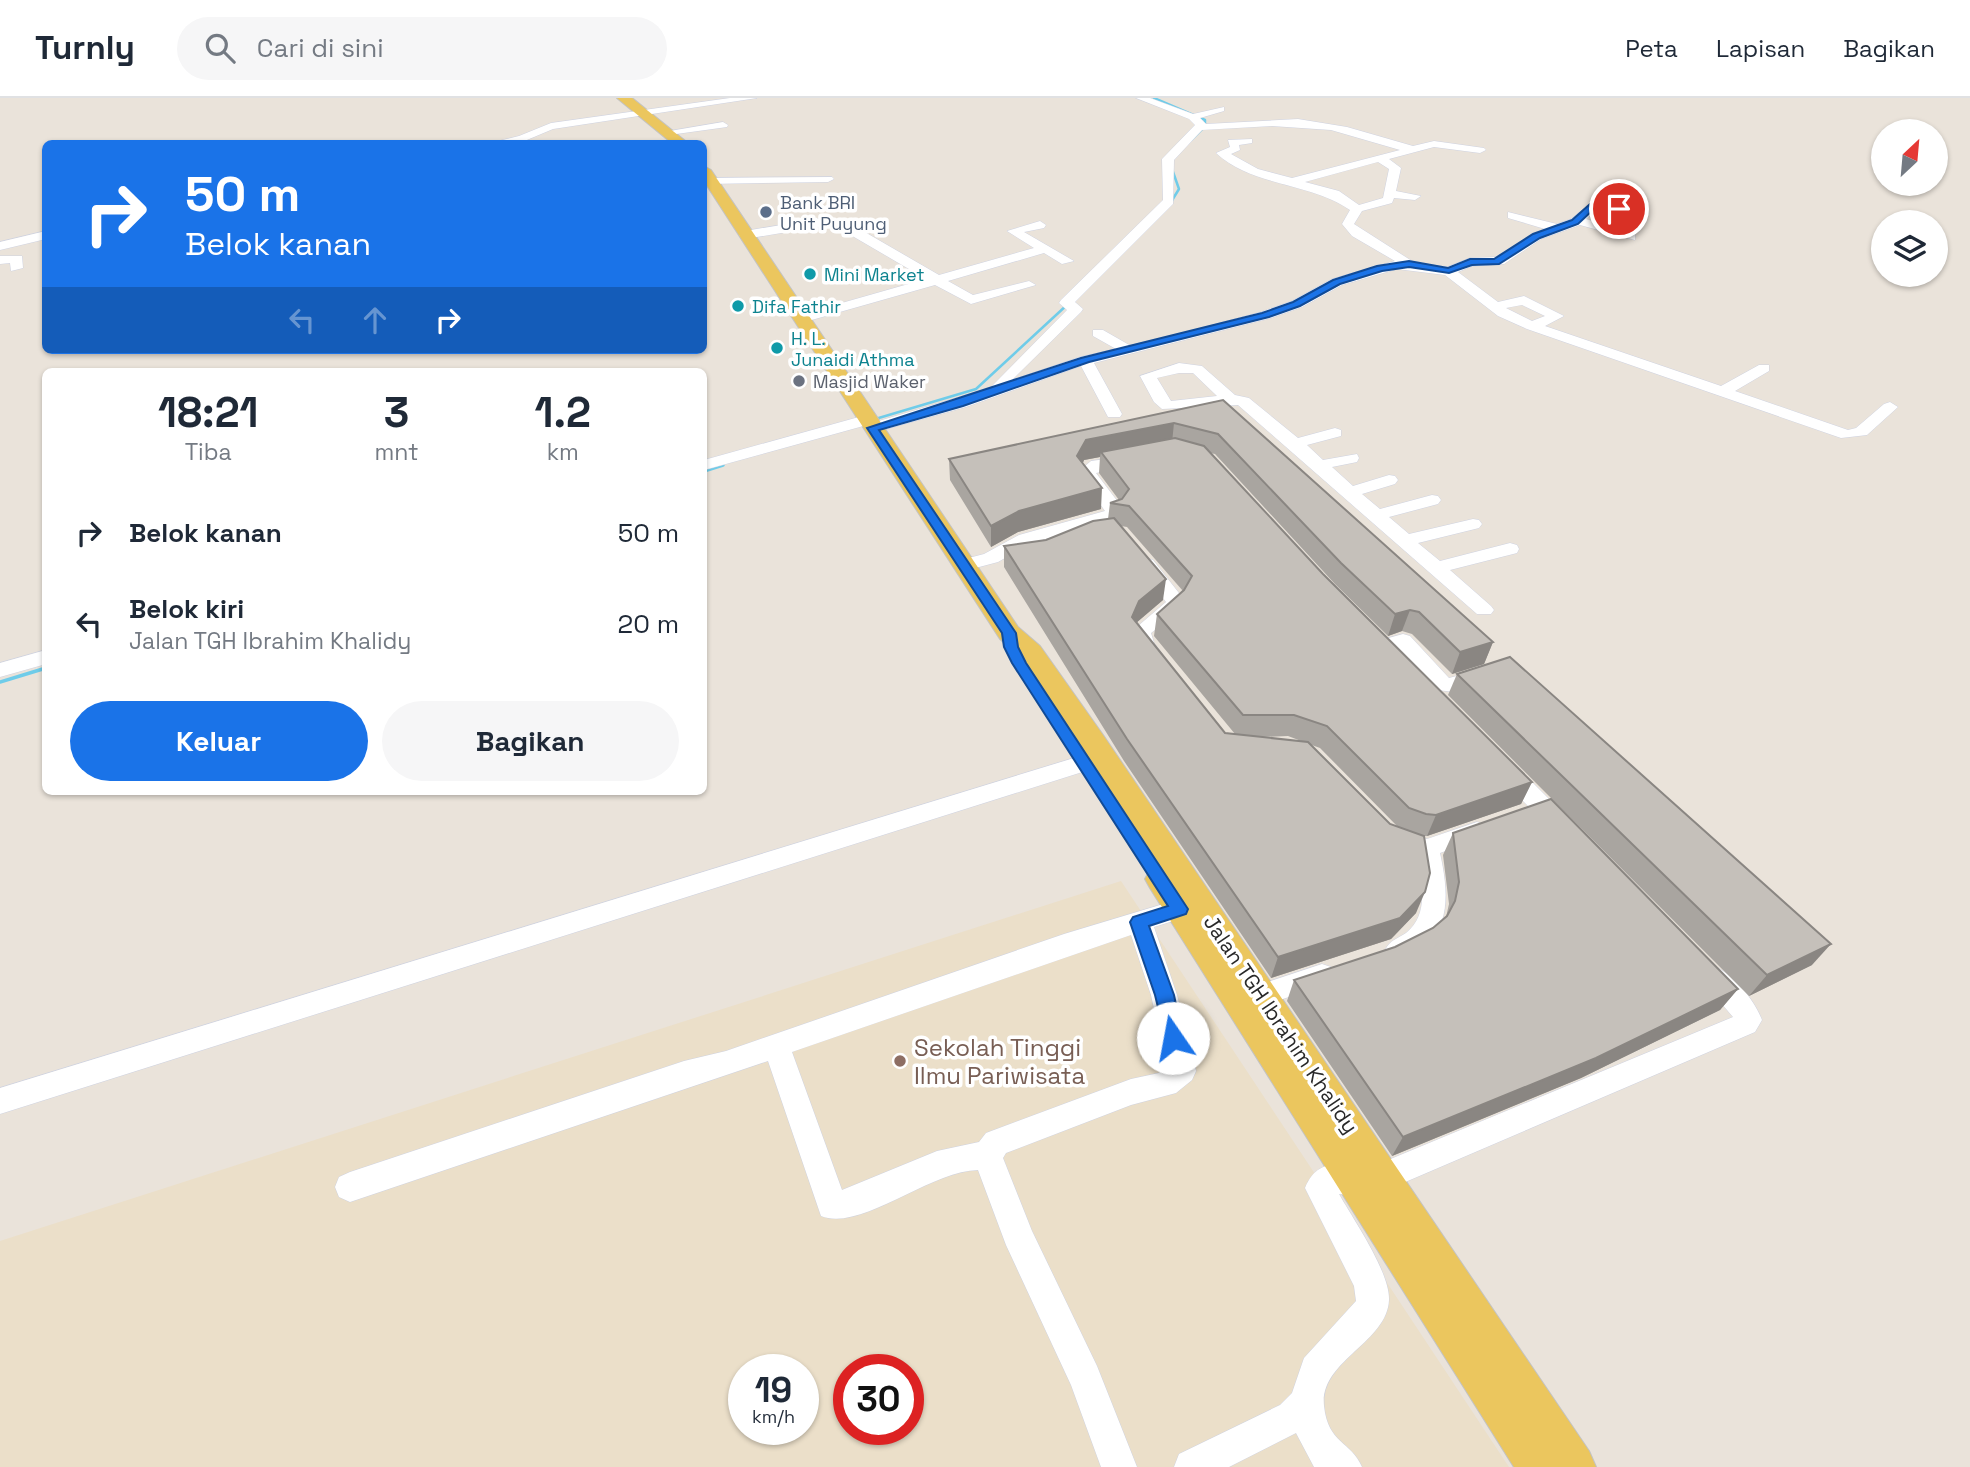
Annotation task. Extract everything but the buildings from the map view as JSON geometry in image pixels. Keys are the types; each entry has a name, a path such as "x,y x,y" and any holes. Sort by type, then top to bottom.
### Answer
{"main road":[{"path":"624,98 678,140"},
{"name":"Jalan TGH Ibrahim Khalidy","path":"707,178 1009,633 1031,652 1262,995 1371,1181"},
{"name":"Jalan TGH Ibrahim Khalidy","path":"1009,633 1011,647 1019,663 1087,762 1180,909 1371,1181"},
{"path":"1371,1181 1541,1467"},
{"path":"1371,1181 1573,1467"}],"street":[{"path":"520,140 551,126 752,98"},
{"path":"1142,98 1200,122 1283,122 1313,130 1347,130 1410,149"},
{"path":"992,393 1075,310 1071,306 1169,201 1168,159 1200,122 1220,109"},
{"path":"669,132 723,125"},
{"path":"1291,182 1410,149 1441,144 1475,150 1469,135"},
{"path":"1248,141 1232,142 1236,148 1222,153 1254,171 1335,194 1374,219"},
{"path":"1380,159 1395,168 1386,201 1357,210 1348,222 1352,230 1409,264 1449,271 1511,317 1850,436 1861,432 1890,407"},
{"path":"707,177 828,179"},
{"path":"1388,194 1415,196"},
{"path":"1449,271 1470,262 1497,261 1536,236 1578,220 1593,205 1625,211"},
{"path":"1512,215 1559,229"},
{"path":"1578,220 1631,237"},
{"path":"745,235 840,223 857,230 936,281 973,300 1029,285"},
{"path":"1040,225 1013,231 1067,261"},
{"path":"0,246 42,236"},
{"path":"801,319 1045,249"},
{"path":"0,260 17,259 16,268"},
{"path":"707,464 992,393 1085,360 1266,315 1297,304 1354,275 1409,264"},
{"path":"1490,304 1514,294 1558,317 1532,326"},
{"path":"1511,317 1541,307"},
{"path":"1098,333 1137,349 1168,370"},
{"path":"1085,360 1114,414"},
{"path":"1230,399 1169,407 1162,402 1148,376 1168,370 1192,368 1230,399 1250,406 1484,610"},
{"path":"1723,391 1764,368"},
{"path":"1159,395 1213,384"},
{"path":"1292,444 1335,433"},
{"path":"990,558 1015,543 1112,515 1115,510 1087,475 1087,470 1107,463 1150,458"},
{"path":"1317,466 1351,458"},
{"path":"1347,493 1389,480"},
{"path":"1374,516 1432,500"},
{"path":"1404,541 1473,524"},
{"path":"964,565 990,558 1020,558 1057,549 1093,532 1119,533"},
{"path":"1436,568 1510,549"},
{"path":"1135,552 1176,599 1172,609 1147,624 1141,632 1144,645 1170,675"},
{"path":"1443,705 1380,642 1403,641 1447,686 1496,670"},
{"path":"0,670 42,658"},
{"path":"1491,755 1582,847"},
{"path":"0,1101 1087,762"},
{"path":"1517,817 1543,808"},
{"path":"1382,829 1405,845 1427,848 1492,826"},
{"path":"1376,957 1418,939 1427,927 1437,897 1427,848"},
{"path":"350,1187 628,1092 726,1064 1180,909"},
{"path":"987,1156 996,1143 1132,1092 1166,1084 1182,1071 1164,995 1139,922"},
{"path":"1328,1464 1314,1441 1307,1404 1315,1370 1371,1309 1373,1298 1369,1282 1320,1188 1327,1179 1371,1181 1745,1024 1748,1020 1745,1011 1698,963"},
{"path":"1262,995 1350,966"},
{"path":"776,1045 832,1205 846,1205 946,1163 977,1154 987,1156"},
{"path":"987,1156 1017,1234 1060,1321 1107,1431 1119,1467"},
{"path":"1192,1467 1292,1417 1307,1404"}],"shaded area":[{"name":"Sekolah Tinggi Ilmu Pariwisata","path":"1121,881 1509,1467 0,1467 0,1241"}],"waterway":[{"path":"1154,98 1205,120 1205,126 1191,140"},
{"path":"1171,202 1179,189 1172,169"},
{"path":"872,420 976,389 1068,304"},
{"path":"707,470 723,465"},
{"path":"0,682 42,669"}],"place":[{"name":"Bank BRI Unit Puyung","path":"766,212"},
{"name":"Mini Market","path":"810,274"},
{"name":"Difa Fathir","path":"738,306"},
{"name":"H. L. Junaidi Athma","path":"777,348"},
{"name":"Masjid Waker","path":"799,381"},
{"name":"Sekolah Tinggi Ilmu Pariwisata","path":"900,1061"}],"route":[{"path":"1173,1038 1164,995 1139,922 1180,909 1087,762 1019,663 1012,651 1009,633 873,428 960,404 1085,360 1144,348 1224,324 1266,315 1297,304 1354,275 1402,264 1449,271 1470,262 1496,262 1536,236 1571,225 1593,206 1619,209"}]}
